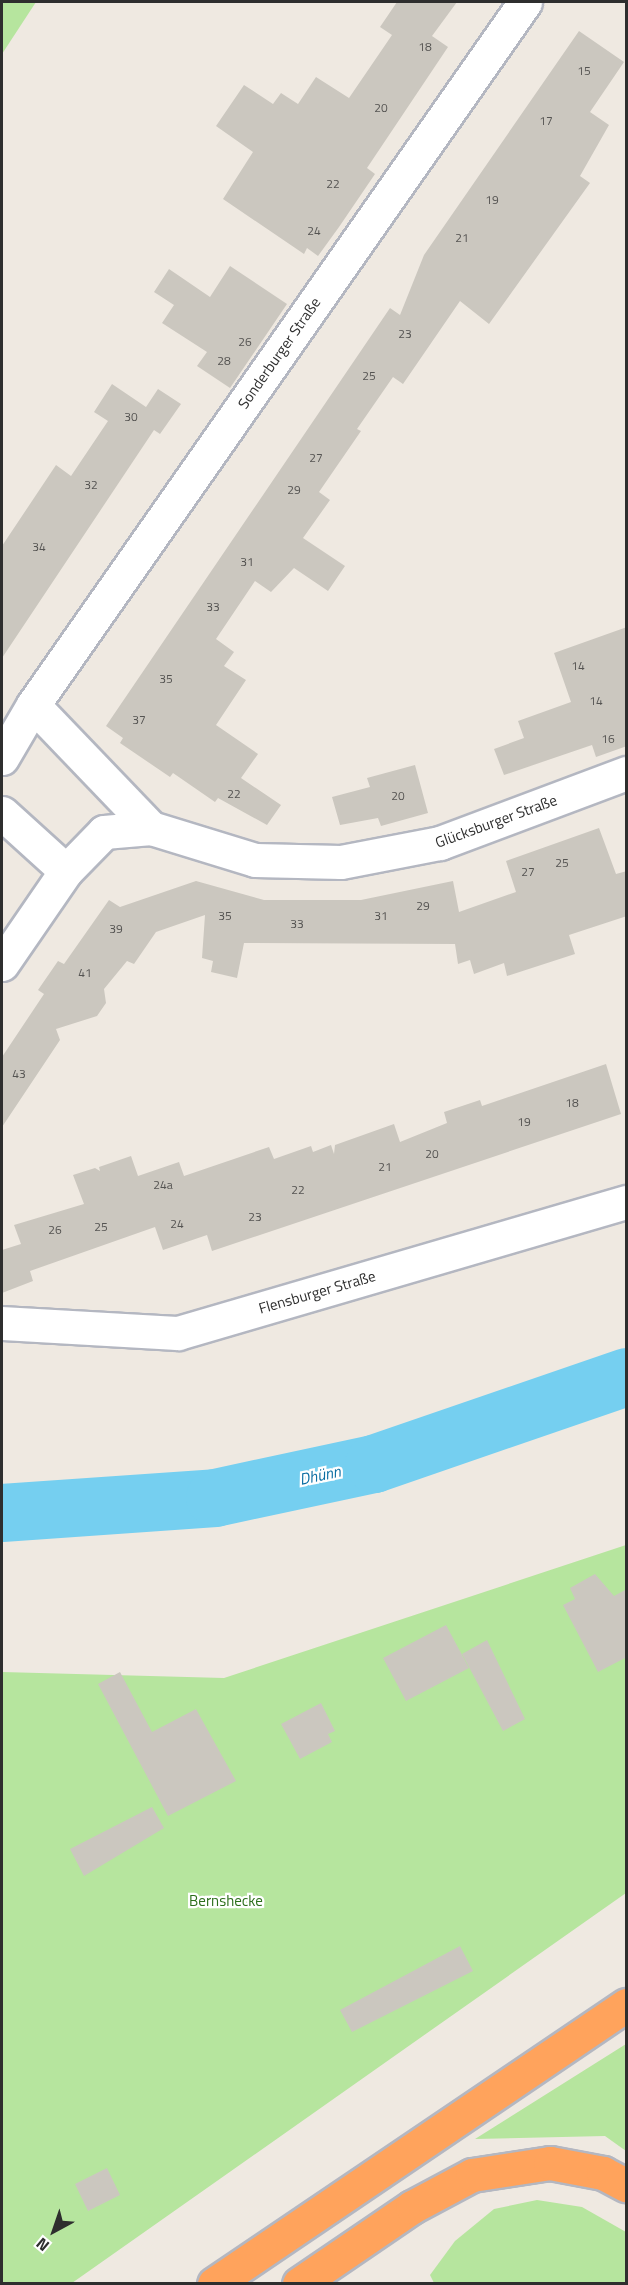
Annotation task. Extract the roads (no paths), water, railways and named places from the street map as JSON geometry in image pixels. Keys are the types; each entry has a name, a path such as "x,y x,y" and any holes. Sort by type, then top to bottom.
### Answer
{"highway":[{"path":"214,2283 627,2005"},
{"path":"299,2283 412,2207 472,2175 550,2163 603,2173 627,2185"}],"street":[{"name":"Sonderburger Straße","path":"2,759 33,705 525,2"},
{"path":"33,705 151,828"},
{"name":"Glücksburger Straße","path":"151,828 255,860 341,862 440,843 627,773"},
{"path":"2,813 66,871"},
{"path":"2,964 66,871 104,832 151,828"},
{"name":"Flensburger Straße","path":"2,1323 178,1333 627,1202"}],"waterway":[{"name":"Dhünn","path":"2,1513 215,1498 374,1464 626,1377"}],"park label":[{"name":"Bernshecke","path":"226,1901"}]}
